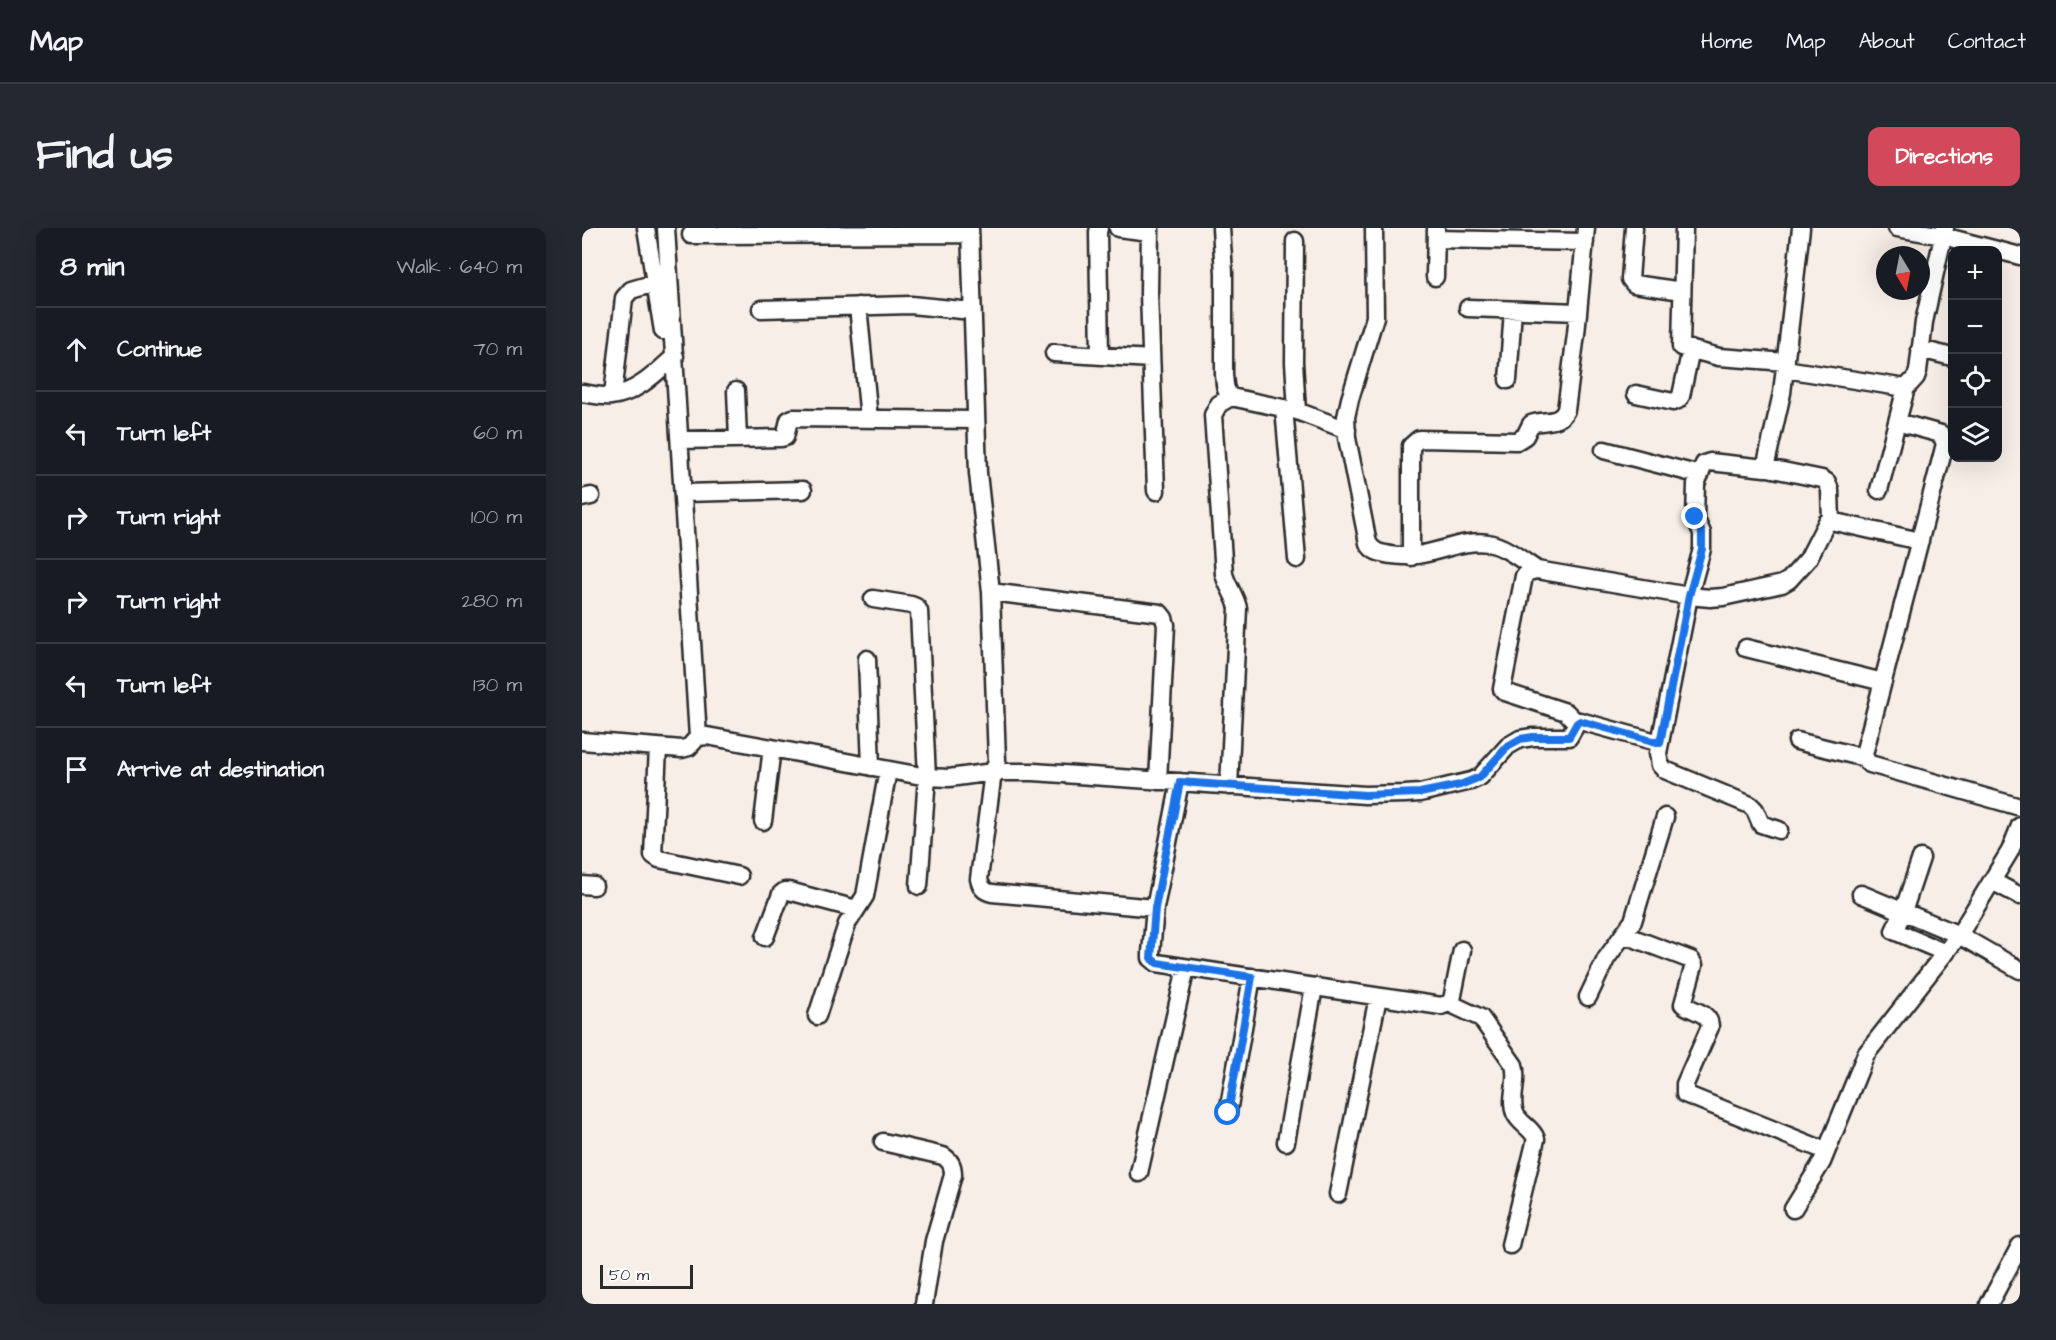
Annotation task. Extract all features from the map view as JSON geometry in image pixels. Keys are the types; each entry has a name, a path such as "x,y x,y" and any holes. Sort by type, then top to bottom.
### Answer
{"street":[{"path":"646,228 671,359"},
{"path":"666,228 671,359 684,493 698,737"},
{"path":"1099,228 1100,356"},
{"path":"1118,228 1150,230 1149,293 1156,491"},
{"path":"1221,228 1224,284 1224,374 1225,388 1231,397"},
{"path":"1374,228 1375,317 1346,417 1368,543 1371,549 1379,553 1404,557 1467,544 1485,543 1498,546 1537,570"},
{"path":"1635,228 1630,279 1632,282 1682,291"},
{"path":"1684,228 1681,347 1719,357 1785,365 1906,388"},
{"path":"1762,467 1765,468 1785,365 1801,228"},
{"path":"1897,228 1944,232 2020,256"},
{"path":"691,235 970,231 978,472 991,592 997,762 993,772 979,879 981,887 986,892 1155,908"},
{"path":"1880,490 1906,388 1916,377 1924,322 1944,232"},
{"path":"1411,557 1411,446 1414,442 1419,439 1517,441 1525,436 1531,424 1559,420 1566,410 1585,235 1436,233 1435,277"},
{"path":"1295,241 1294,362 1290,409 1297,559"},
{"path":"613,395 624,298 631,290 655,283"},
{"path":"761,309 910,305 972,311"},
{"path":"858,306 869,419"},
{"path":"1468,308 1578,312"},
{"path":"1508,380 1513,310"},
{"path":"1920,349 1948,356"},
{"path":"1636,394 1673,402 1678,400 1681,396 1691,350"},
{"path":"1054,353 1151,359"},
{"path":"582,393 613,395 625,393 641,384 671,359"},
{"path":"736,392 738,439"},
{"path":"1229,786 1238,608 1224,574 1213,415 1219,404 1231,397 1290,409 1347,430"},
{"path":"680,440 785,437 787,424 793,418 976,420"},
{"path":"1898,422 1941,434 1945,444 1864,754 1865,758 1870,764 2020,807"},
{"path":"1604,450 1700,475"},
{"path":"1779,831 1761,824 1755,810 1750,805 1665,770 1659,760 1660,743 1689,596 1702,549 1702,533 1695,517 1696,484 1704,464 1710,462 1762,467 1822,479 1827,482 1830,490 1831,521"},
{"path":"684,493 803,490"},
{"path":"1577,723 1566,712 1505,692 1502,689 1524,576 1532,570 1710,598 1782,584 1789,580 1808,559 1824,525 1831,521 1920,541"},
{"path":"991,592 1160,613 1166,625 1158,781"},
{"path":"873,599 911,605 919,611 927,777 919,886"},
{"path":"1746,648 1883,682"},
{"path":"867,659 871,767"},
{"path":"582,741 682,749 689,747 698,737 707,736 927,777 949,778 993,772 1034,772 1365,795 1420,793 1471,781 1480,777 1508,746 1520,739 1569,737 1577,723 1584,721 1660,743"},
{"path":"1797,741 1865,758"},
{"path":"658,747 653,855 659,859 739,876"},
{"path":"763,821 772,748"},
{"path":"817,1016 847,924 865,896 888,770"},
{"path":"1180,782 1155,908 1151,958 1157,963 1186,968 1378,997 1441,1006 1449,1003 1481,1018 1514,1065 1516,1072 1515,1113 1518,1119 1534,1133 1536,1139 1510,1245"},
{"path":"1588,997 1606,959 1633,921 1665,817"},
{"path":"1793,1209 1822,1162 1866,1054 1959,935 2010,851 2020,826"},
{"path":"1921,858 1903,912 1893,930 1895,933 1946,953"},
{"path":"1992,881 2020,896"},
{"path":"765,937 785,891 856,909"},
{"path":"1861,894 1959,935 2020,970"},
{"path":"1625,935 1691,960 1694,965 1683,1004 1705,1015 1710,1020 1710,1027 1685,1084 1685,1094 1826,1151"},
{"path":"1449,1003 1462,950"},
{"path":"1139,1173 1186,968"},
{"path":"1228,1113 1252,977"},
{"path":"1286,1142 1314,987"},
{"path":"1338,1194 1378,997"},
{"path":"883,1142 943,1156 953,1167 953,1175 934,1240 924,1304"},
{"path":"1989,1304 2020,1246"}],"route":[{"path":"1228,1113 1252,977 1157,963 1151,958 1155,908 1180,782 1365,795 1420,793 1460,785 1480,777 1508,746 1520,739 1569,737 1580,721 1660,743 1689,596 1702,549 1702,533 1695,517"}]}
